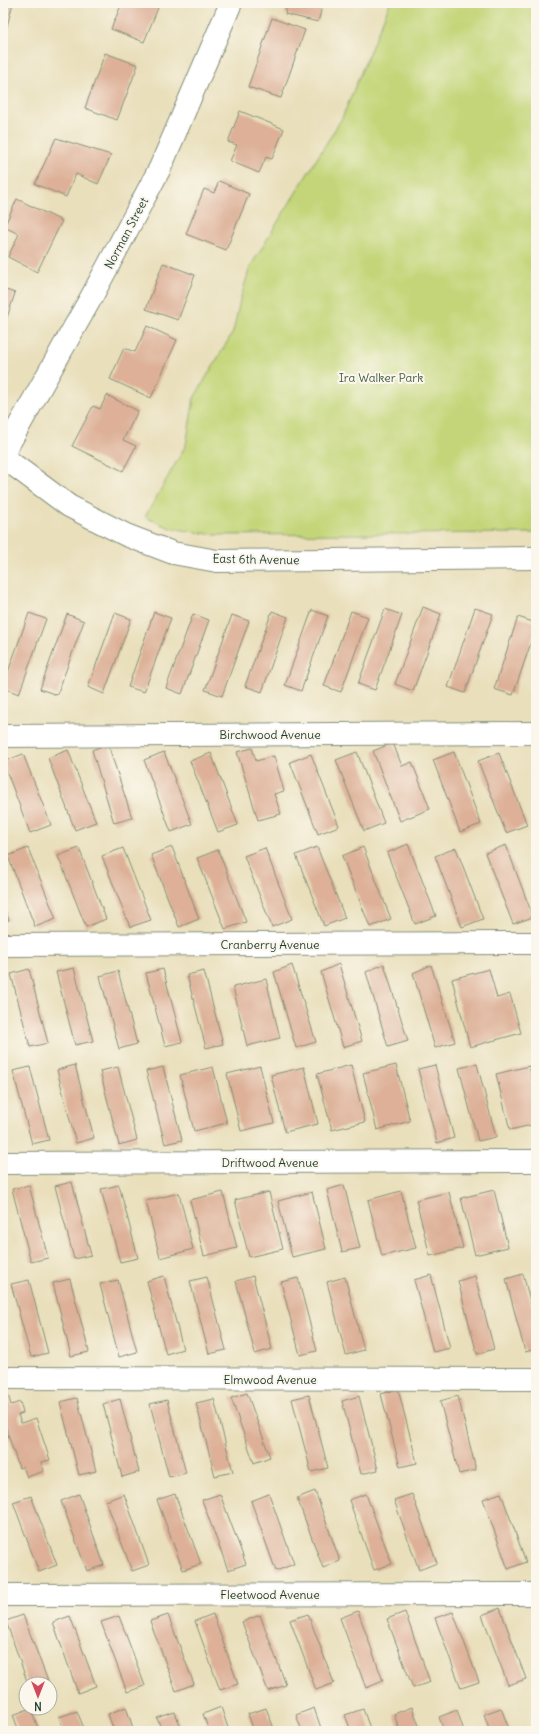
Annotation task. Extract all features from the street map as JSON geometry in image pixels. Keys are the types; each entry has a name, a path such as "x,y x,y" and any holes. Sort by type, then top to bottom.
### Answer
{"street":[{"name":"Norman Street","path":"3,454 92,296 160,168 231,3"},
{"name":"East 6th Avenue","path":"3,457 69,506 126,536 173,553 217,561 536,558"},
{"name":"Birchwood Avenue","path":"3,736 536,733"},
{"name":"Cranberry Avenue","path":"3,945 536,943"},
{"name":"Driftwood Avenue","path":"3,1164 536,1161"},
{"name":"Elmwood Avenue","path":"3,1378 536,1379"},
{"name":"Fleetwood Avenue","path":"3,1595 536,1594"}],"green space":[{"name":"Ira Walker Park","path":"390,3 536,3 536,533 215,535 170,528 145,517 186,445 194,398 233,332 240,300 250,267 342,118"}],"building":[{"path":"3,3 13,3 4,38 3,38"},
{"path":"122,3 160,3 144,42 111,29"},
{"path":"287,3 323,3 318,22 285,14"},
{"path":"272,18 305,30 281,98 248,87"},
{"path":"105,53 138,65 117,120 85,108"},
{"path":"3,74 8,76 3,89"},
{"path":"240,111 284,129 272,159 266,157 259,173 230,161 237,145 228,142"},
{"path":"56,138 111,155 98,184 76,174 66,197 35,184"},
{"path":"219,181 249,194 226,250 186,234 204,189 214,193"},
{"path":"17,199 62,221 37,272 8,257 19,234 4,227"},
{"path":"163,263 195,275 178,320 146,309"},
{"path":"3,289 15,293 3,330"},
{"path":"147,326 177,340 151,398 110,379 124,348 135,352"},
{"path":"107,395 138,411 123,440 136,446 123,471 72,446 93,406 100,409"},
{"path":"423,607 441,614 413,691 395,684"},
{"path":"475,608 493,614 465,693 448,687"},
{"path":"385,609 402,615 375,690 358,684"},
{"path":"312,610 328,616 301,691 285,685"},
{"path":"272,611 288,617 262,692 245,686"},
{"path":"351,611 368,617 341,692 324,686"},
{"path":"154,612 171,618 144,692 128,687"},
{"path":"29,613 46,619 19,694 3,688 3,686"},
{"path":"115,613 131,619 104,694 88,687"},
{"path":"67,614 84,621 57,695 40,689"},
{"path":"193,614 209,620 182,694 166,688"},
{"path":"232,615 249,621 222,696 205,690"},
{"path":"518,617 536,623 536,628 513,695 494,689"},
{"path":"393,743 402,766 412,762 430,809 400,821 373,751"},
{"path":"108,744 132,818 114,823 92,750"},
{"path":"252,748 256,761 274,756 284,791 274,794 281,814 258,820 237,752"},
{"path":"68,750 96,822 75,830 48,758"},
{"path":"164,752 192,824 171,832 144,760"},
{"path":"357,752 384,823 364,831 336,760"},
{"path":"454,752 481,824 460,832 433,760"},
{"path":"211,753 238,825 218,832 190,761"},
{"path":"499,753 527,825 506,833 478,761"},
{"path":"23,754 51,825 30,833 3,762"},
{"path":"311,754 339,826 318,834 290,762"},
{"path":"408,844 436,916 415,924 387,853"},
{"path":"506,845 533,917 513,924 485,853"},
{"path":"172,847 199,919 179,927 151,855"},
{"path":"317,847 345,918 324,926 296,855"},
{"path":"363,847 391,919 370,927 342,856"},
{"path":"28,848 56,919 35,927 8,856"},
{"path":"79,848 106,919 86,927 58,856"},
{"path":"123,848 151,920 130,927 102,856"},
{"path":"265,848 292,919 272,927 244,856"},
{"path":"456,848 483,919 462,927 435,856"},
{"path":"218,850 246,922 225,929 197,858"},
{"path":"3,905 9,920 3,922"},
{"path":"339,964 362,1041 343,1047 321,972"},
{"path":"384,964 408,1041 388,1047 366,972"},
{"path":"292,965 316,1042 296,1048 274,972"},
{"path":"431,965 455,1042 435,1048 413,973"},
{"path":"74,968 93,1041 75,1045 56,972"},
{"path":"29,969 48,1043 30,1047 11,974"},
{"path":"163,969 182,1042 165,1046 146,973"},
{"path":"489,969 497,998 510,994 521,1033 470,1047 452,979"},
{"path":"118,971 137,1044 119,1049 100,976"},
{"path":"204,971 223,1044 206,1048 187,975"},
{"path":"266,979 280,1038 247,1046 233,987"},
{"path":"477,1064 496,1137 478,1141 459,1068"},
{"path":"75,1065 94,1138 76,1143 57,1070"},
{"path":"351,1065 365,1122 332,1130 317,1074"},
{"path":"396,1065 410,1121 377,1130 363,1073"},
{"path":"435,1065 454,1138 437,1143 418,1069"},
{"path":"260,1066 274,1123 241,1131 227,1074"},
{"path":"529,1066 536,1094 536,1124 510,1130 496,1074"},
{"path":"30,1067 49,1140 32,1144 13,1071"},
{"path":"118,1067 137,1140 119,1145 100,1071"},
{"path":"163,1067 182,1140 165,1144 146,1071"},
{"path":"213,1067 227,1123 194,1131 180,1075"},
{"path":"304,1067 318,1124 285,1132 271,1075"},
{"path":"72,1182 91,1255 74,1259 55,1186"},
{"path":"29,1185 48,1258 31,1262 12,1189"},
{"path":"119,1185 138,1258 120,1262 101,1189"},
{"path":"344,1185 360,1248 342,1252 327,1190"},
{"path":"494,1190 508,1247 475,1255 461,1198"},
{"path":"401,1191 416,1248 382,1256 368,1200"},
{"path":"223,1192 237,1248 204,1256 190,1200"},
{"path":"269,1192 283,1249 249,1257 235,1200"},
{"path":"312,1192 326,1249 292,1257 278,1201"},
{"path":"449,1192 463,1248 430,1256 416,1200"},
{"path":"179,1193 193,1249 160,1258 146,1201"},
{"path":"523,1274 536,1323 536,1349 525,1352 506,1279"},
{"path":"431,1275 450,1348 433,1352 414,1280"},
{"path":"164,1276 183,1349 166,1354 147,1281"},
{"path":"253,1276 272,1349 255,1354 236,1281"},
{"path":"475,1276 494,1349 477,1354 458,1281"},
{"path":"207,1277 226,1350 209,1354 190,1281"},
{"path":"345,1277 364,1350 346,1355 327,1282"},
{"path":"298,1278 317,1351 300,1355 281,1282"},
{"path":"70,1279 89,1352 71,1356 53,1283"},
{"path":"29,1280 48,1353 31,1357 11,1284"},
{"path":"118,1280 137,1352 119,1357 100,1284"},
{"path":"398,1389 417,1463 400,1467 381,1394"},
{"path":"247,1393 270,1457 254,1463 231,1398"},
{"path":"8,1394 11,1405 20,1402 23,1413 18,1415 21,1423 36,1418 50,1460 41,1462 44,1471 27,1477 23,1467 19,1468 3,1419 3,1396"},
{"path":"309,1395 328,1468 311,1472 292,1399"},
{"path":"359,1396 378,1470 361,1474 342,1401"},
{"path":"458,1396 476,1470 459,1474 440,1401"},
{"path":"77,1398 96,1471 79,1475 60,1402"},
{"path":"120,1399 139,1472 122,1477 103,1404"},
{"path":"214,1399 233,1472 215,1476 196,1403"},
{"path":"167,1400 186,1473 169,1477 150,1404"},
{"path":"315,1491 340,1561 323,1568 297,1498"},
{"path":"501,1493 526,1562 508,1569 483,1499"},
{"path":"79,1494 104,1565 87,1571 61,1501"},
{"path":"124,1494 149,1565 132,1571 106,1501"},
{"path":"175,1494 201,1564 183,1570 157,1500"},
{"path":"220,1494 246,1564 228,1570 202,1500"},
{"path":"269,1494 294,1564 276,1571 251,1501"},
{"path":"366,1494 392,1564 374,1570 349,1500"},
{"path":"412,1494 437,1563 419,1570 394,1500"},
{"path":"31,1496 57,1565 39,1572 13,1502"},
{"path":"3,1554 8,1567 3,1569"},
{"path":"500,1608 526,1679 508,1685 482,1615"},
{"path":"358,1611 383,1681 366,1688 340,1618"},
{"path":"405,1612 430,1682 413,1688 387,1619"},
{"path":"453,1612 479,1682 461,1688 435,1618"},
{"path":"213,1614 238,1684 220,1690 195,1621"},
{"path":"308,1614 334,1683 316,1690 290,1620"},
{"path":"23,1615 46,1676 25,1676 6,1621"},
{"path":"168,1615 194,1684 176,1691 150,1621"},
{"path":"260,1615 286,1685 268,1691 242,1622"},
{"path":"70,1616 96,1686 78,1693 53,1622"},
{"path":"119,1616 145,1686 127,1692 101,1622"},
{"path":"126,1707 134,1731 114,1731 108,1714"},
{"path":"221,1707 229,1731 209,1731 203,1714"},
{"path":"412,1707 421,1731 400,1731 394,1714"},
{"path":"266,1708 275,1731 254,1731 248,1714"},
{"path":"314,1708 322,1731 302,1731 296,1715"},
{"path":"501,1708 510,1731 490,1731 484,1714"},
{"path":"363,1709 371,1731 351,1731 345,1715"},
{"path":"457,1710 464,1731 444,1731 439,1717"},
{"path":"77,1711 85,1731 64,1731 59,1717"},
{"path":"175,1712 182,1731 162,1731 157,1718"},
{"path":"18,1713 18,1716 34,1716 39,1731 19,1731 13,1715"}]}
